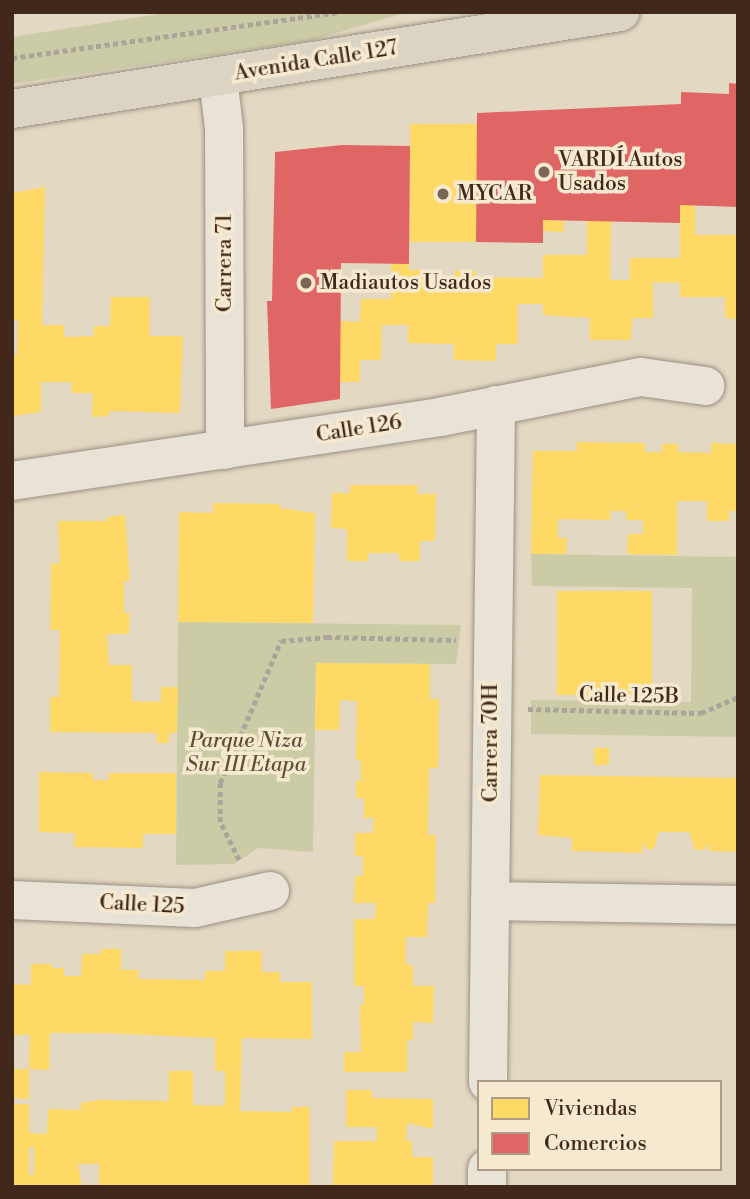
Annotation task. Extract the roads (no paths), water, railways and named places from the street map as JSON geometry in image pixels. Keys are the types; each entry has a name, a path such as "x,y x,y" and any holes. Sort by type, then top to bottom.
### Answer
{"main road":[{"name":"Avenida Calle 127","path":"12,109 620,12"}],"street":[{"name":"Carrera 71","path":"218,77 224,128 225,450"},
{"name":"Calle 126","path":"12,481 225,450 496,405 641,377 705,386"},
{"name":"Carrera 70H","path":"488,1080 496,405"},
{"name":"Calle 125","path":"12,900 195,908 270,891"},
{"path":"489,901 738,905"}],"place":[{"name":"VARDÍ Autos Usados","path":"544,172"},
{"name":"MYCAR","path":"443,194"},
{"name":"Madiautos Usados","path":"306,283"}],"park label":[{"name":"Parque Niza Sur III Etapa","path":"246,753"}]}
